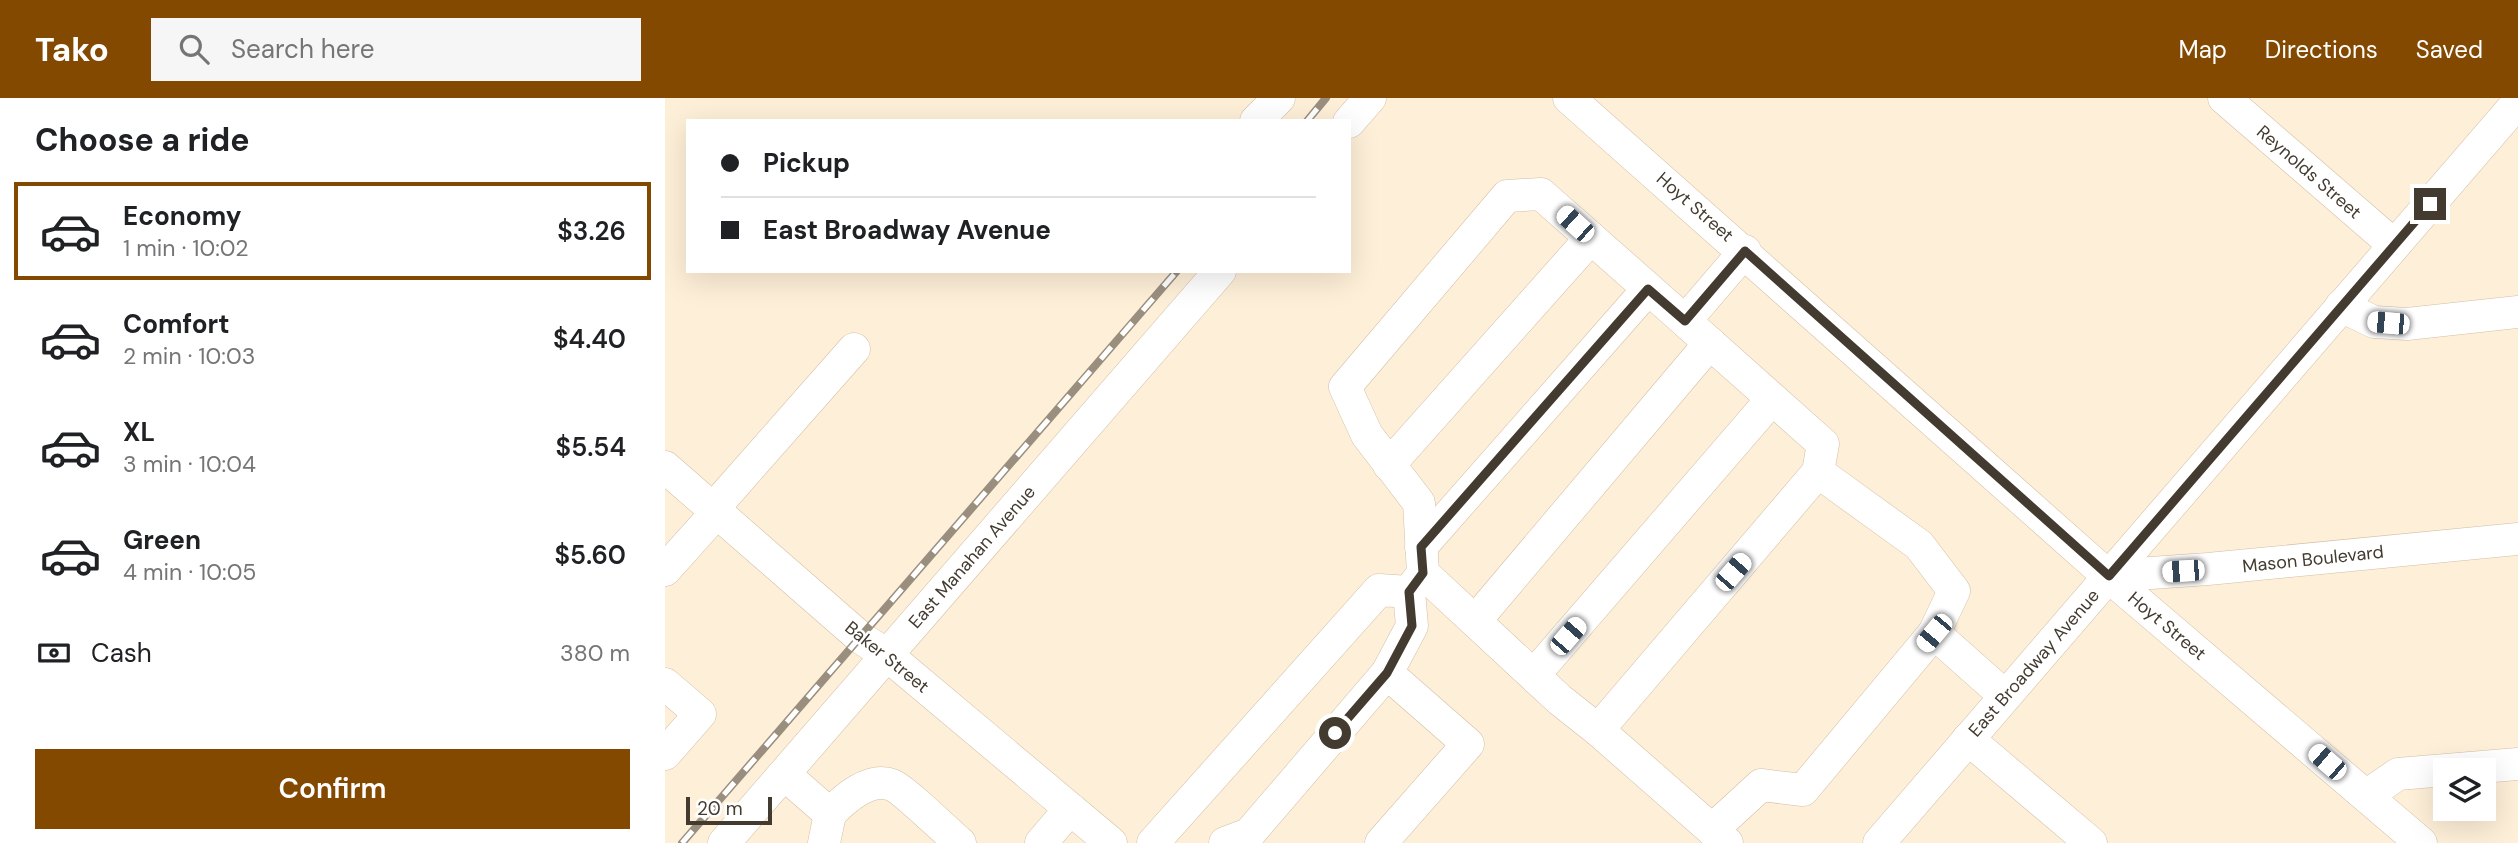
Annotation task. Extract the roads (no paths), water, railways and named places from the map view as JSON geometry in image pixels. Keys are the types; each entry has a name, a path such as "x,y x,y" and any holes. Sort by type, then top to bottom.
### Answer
{"street":[{"path":"1258,119 1279,98"},
{"path":"1351,120 1370,98"},
{"name":"Hoyt Street","path":"1569,98 2109,576 2421,843"},
{"name":"Reynolds Street","path":"2224,98 2394,245"},
{"name":"East Broadway Avenue","path":"1879,843 2518,102"},
{"path":"1245,840 1387,673 1412,626 1418,571 1419,503 1367,435 1345,387 1507,196 1541,194 1823,444 1818,472 1598,730"},
{"path":"1389,465 1591,238"},
{"path":"1685,321 1745,251"},
{"name":"East Manahan Avenue","path":"724,843 1218,273"},
{"path":"1153,843 1378,590 1418,571 1648,289"},
{"path":"2341,306 2374,322 2407,324 2518,313"},
{"path":"1475,621 1710,343"},
{"path":"665,570 854,349"},
{"path":"1534,675 1772,398"},
{"name":"Baker Street","path":"665,467 861,638 887,655 1111,843"},
{"path":"1418,571 1720,836 1761,785 1803,790 1934,633 1954,591 1919,545 1818,472"},
{"name":"Mason Boulevard","path":"2109,576 2518,539"},
{"path":"1934,633 2005,696"},
{"path":"1381,843 1468,744 1387,673"},
{"path":"665,684 700,714 665,754"},
{"path":"1968,739 2091,843"},
{"path":"2367,796 2398,774 2518,764"},
{"path":"784,775 827,829 842,801 872,784 892,785 960,843"},
{"path":"1041,843 1070,809"}],"railway":[{"path":"1309,119 1326,98"},
{"path":"682,843 1175,273"}]}
